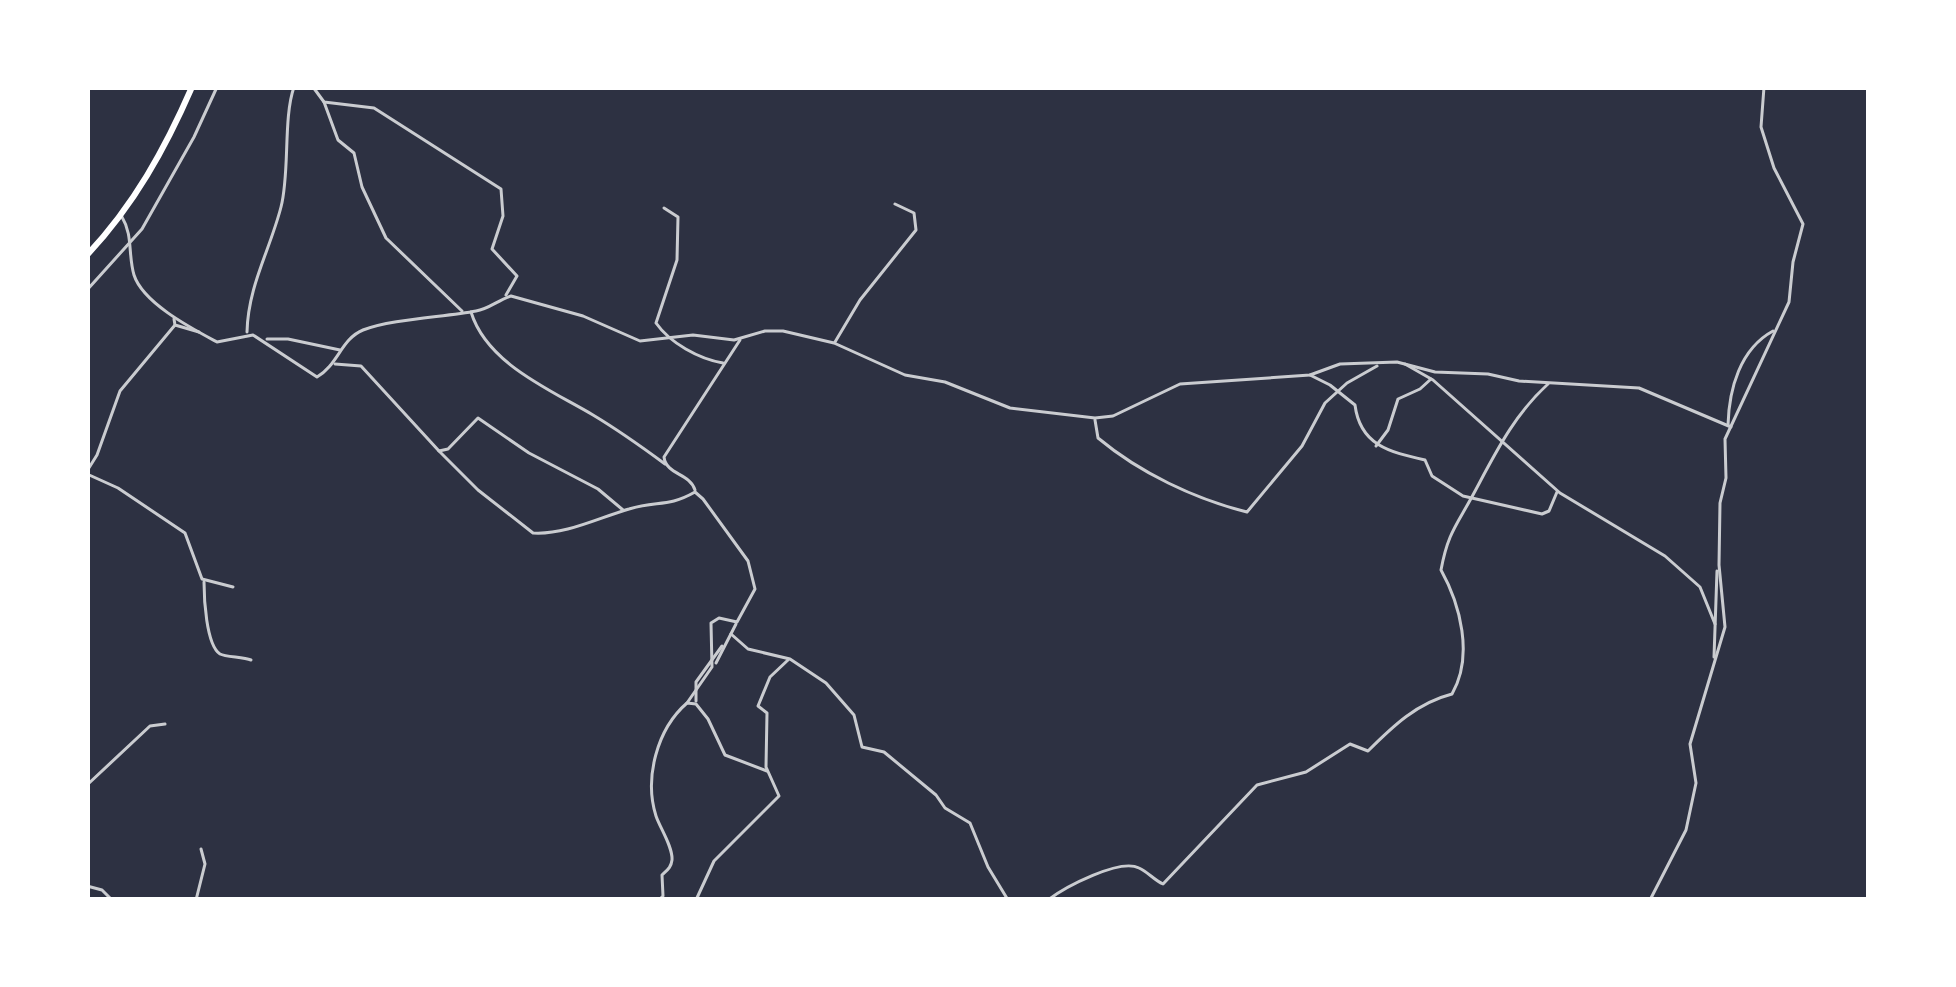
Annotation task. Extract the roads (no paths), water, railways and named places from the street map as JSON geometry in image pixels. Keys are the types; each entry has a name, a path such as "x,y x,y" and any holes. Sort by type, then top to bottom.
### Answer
{"highway":[{"path":"87,255 122,215 172,134 192,87"}],"street":[{"path":"87,290 130,245 191,142 217,87"},
{"path":"247,334 255,279 281,207 294,87"},
{"path":"313,87 338,140 354,153 362,187 386,238 464,312"},
{"path":"1728,428 1791,298 1793,262 1803,224 1773,164 1761,127 1764,87"},
{"path":"324,102 374,107 453,162 499,187 503,216 492,249 517,276 505,297"},
{"path":"834,343 860,299 916,230 914,213 896,204"},
{"path":"664,208 678,217 676,260 656,318 659,329 700,356 723,363"},
{"path":"122,215 139,286 153,302 217,342 229,343 247,334 263,340 313,376 322,375 351,337 368,328 471,312 518,296 568,310 635,340 741,340 774,331 834,343 905,376 945,382 1010,408 1095,418 1113,416 1180,384 1310,375 1340,364 1401,362 1432,371 1640,388 1728,428"},
{"path":"471,312 481,332 531,380 690,480 754,575 754,597 696,681 694,691 696,704 725,754 767,771"},
{"path":"172,315 175,325"},
{"path":"175,325 201,332"},
{"path":"175,325 120,392 87,472 185,532 204,580 206,617 216,650 220,655 251,660"},
{"path":"1713,665 1734,386 1750,348 1776,329"},
{"path":"263,340 288,339 342,350"},
{"path":"665,464 664,457 741,340"},
{"path":"1401,362 1431,379 1557,490 1665,556 1700,586 1715,624"},
{"path":"334,364 361,366 478,490 532,532 565,529 623,510 675,503 695,492"},
{"path":"1095,418 1099,439 1129,462 1164,481 1246,512 1302,446 1323,406 1378,365"},
{"path":"1431,379 1432,371"},
{"path":"1310,375 1356,406 1360,425 1376,446 1425,460 1432,476 1465,496 1542,514 1549,511 1557,490"},
{"path":"1376,446 1388,430 1398,398 1431,379"},
{"path":"1048,900 1117,866 1136,865 1163,884 1257,785 1306,772 1349,744 1370,750 1392,723 1452,694 1461,675 1461,621 1441,568 1446,540 1500,442 1527,403 1548,383"},
{"path":"439,451 478,418 529,453 598,488 623,510"},
{"path":"1650,900 1686,830 1696,783 1688,751 1725,627 1718,565"},
{"path":"204,580 232,587"},
{"path":"712,667 711,623 716,618 737,622"},
{"path":"731,634 748,649 790,659 826,683 850,709 862,747 884,752 945,808 970,823 1008,900"},
{"path":"659,900 662,875 672,857 653,805 651,776 669,724 722,646"},
{"path":"696,900 714,861 779,796 767,771 767,714 758,706 770,677 790,659"},
{"path":"687,703 696,704"},
{"path":"88,782 150,726 165,724"},
{"path":"196,900 206,864 201,849"},
{"path":"87,886 102,890 112,900"}]}
